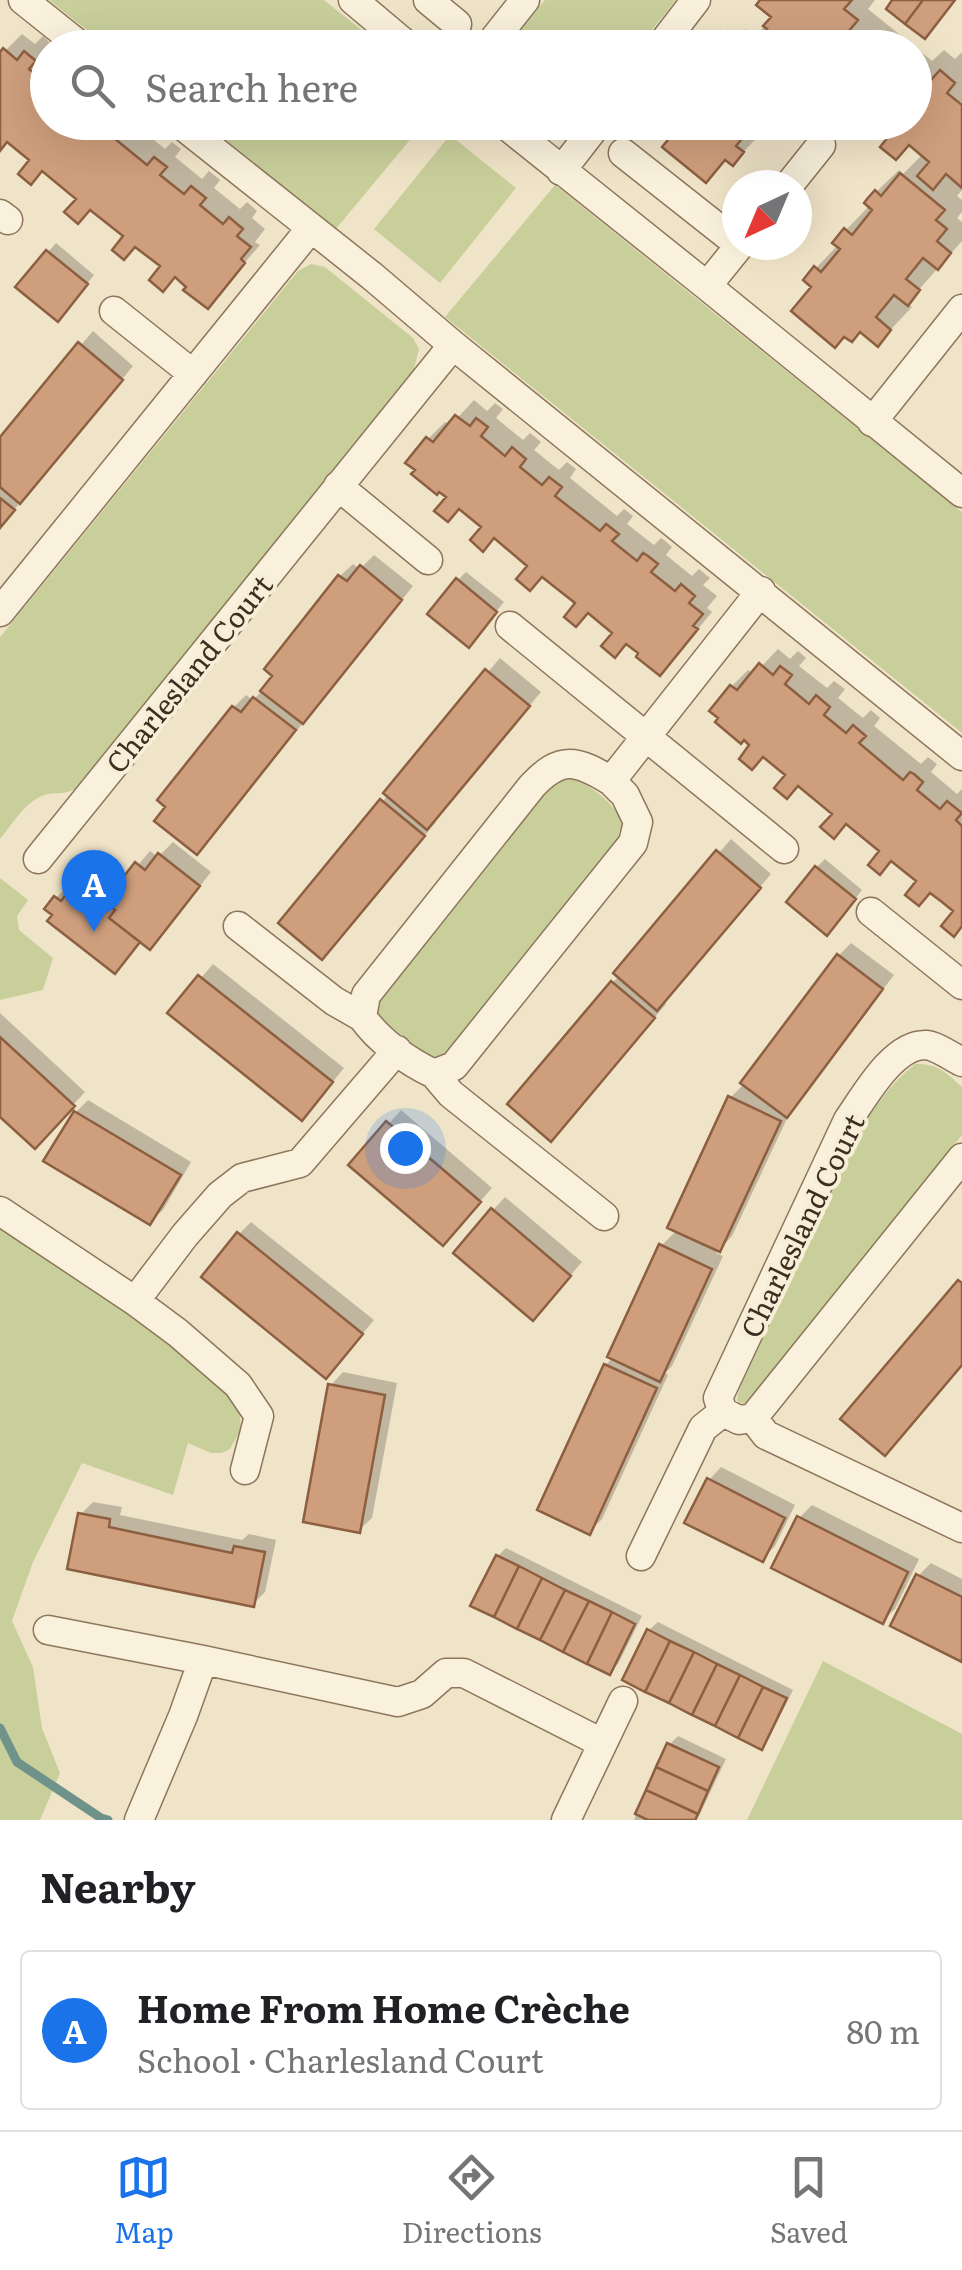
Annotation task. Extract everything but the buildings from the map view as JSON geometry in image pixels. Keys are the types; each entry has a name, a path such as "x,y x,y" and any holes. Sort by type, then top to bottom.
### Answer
{"street":[{"path":"23,0 60,30"},
{"path":"353,0 389,30"},
{"path":"428,0 457,24"},
{"path":"501,30 525,0"},
{"path":"672,30 696,0"},
{"path":"201,140 962,756"},
{"path":"524,140 962,493"},
{"path":"561,170 585,140"},
{"path":"801,170 822,145"},
{"path":"623,153 722,232"},
{"path":"0,612 311,228"},
{"path":"707,286 727,260"},
{"path":"872,422 962,308"},
{"path":"114,311 193,374"},
{"name":"Charlesland Court","path":"38,859 453,345"},
{"path":"338,486 428,560"},
{"path":"610,781 761,592"},
{"path":"510,626 784,848"},
{"path":"362,1017 366,995 546,771 566,762 590,768 610,781 624,795 638,822 633,843 454,1066 434,1074"},
{"path":"871,912 962,985"},
{"path":"238,926 334,1001 362,1017 374,1033 396,1050 434,1074 451,1094 604,1216"},
{"name":"Charlesland Court","path":"642,1556 703,1428 723,1412 718,1398 848,1120 888,1065 906,1050 927,1045 962,1062"},
{"path":"135,1300 220,1195 242,1178 300,1162 396,1050"},
{"name":"Charlesland Court","path":"753,1418 962,1158"},
{"path":"0,1211 135,1300 238,1385 259,1416 245,1470"},
{"path":"723,1412 739,1420 753,1418 766,1435 962,1528"},
{"path":"48,1630 398,1702 422,1694 446,1673 464,1672 602,1744"},
{"path":"141,1817 203,1660"},
{"path":"566,1820 623,1701"}],"green space":[{"path":"49,0 324,0 362,30 87,30"},
{"path":"545,0 676,0 652,30 520,30"},
{"path":"223,140 410,140 335,230"},
{"path":"446,140 456,140 516,188 440,283 374,229"},
{"path":"555,185 962,512 962,733 445,317"},
{"path":"311,264 325,267 413,338 419,349 414,369 75,789 36,799 0,839 0,637 298,271"},
{"path":"571,777 601,795 623,822 616,842 447,1051 433,1059 379,1018 375,1007 553,784"},
{"path":"0,878 28,900 17,916 19,930 53,958 43,990 0,1000"},
{"path":"915,1064 936,1067 962,1087 962,1135 752,1397 744,1404 737,1401 856,1140 882,1099"},
{"path":"0,1230 149,1327 239,1405 241,1429 230,1449 222,1453 211,1453 188,1443 173,1495 82,1463 33,1562 12,1621 33,1667 42,1728 60,1773 40,1820 0,1820"},
{"path":"823,1661 962,1734 962,1820 747,1820"}],"waterway":[{"path":"0,1728 17,1762 108,1820"}],"place":[{"name":"Home From Home Crèche","path":"94,932"}]}
